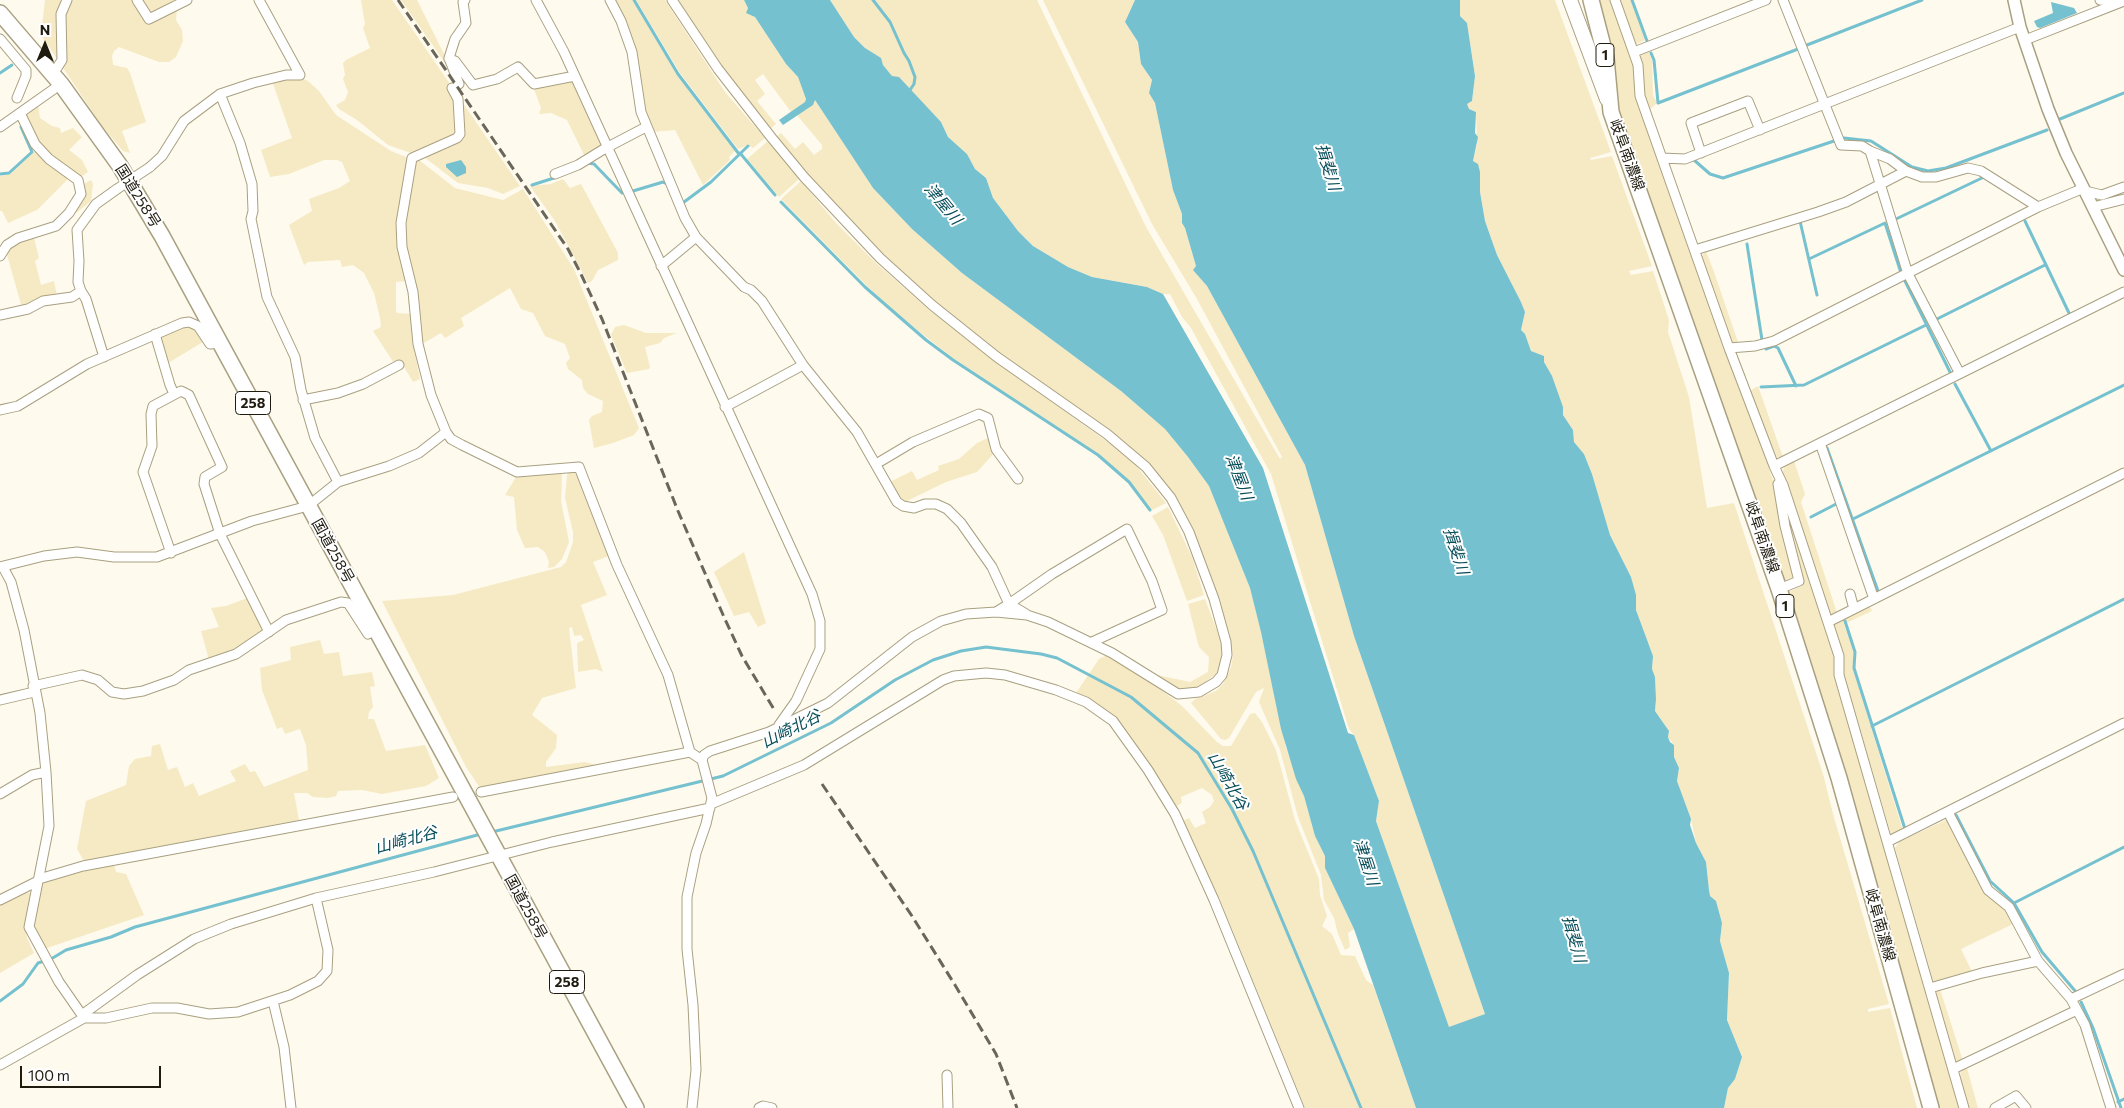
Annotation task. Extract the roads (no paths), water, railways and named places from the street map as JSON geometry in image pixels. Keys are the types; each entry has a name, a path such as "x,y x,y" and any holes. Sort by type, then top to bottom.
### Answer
{"main road":[{"path":"1570,0 1611,112"},
{"name":"岐阜南濃線","path":"1591,0 1606,58 1611,112 1780,589 1839,778 1931,1108"},
{"name":"国道258号","path":"0,13 57,79 120,166 162,236 636,1108"}],"street":[{"path":"0,127 20,113 57,79 62,60 61,14 67,0"},
{"path":"137,0 149,19 187,0"},
{"path":"104,357 86,299 78,282 77,230 96,204 150,167 162,156 184,121 220,94 286,75 300,75 259,0"},
{"path":"536,0 575,76 808,587 820,621 822,637 817,660 796,701 778,728"},
{"path":"610,0 621,21 632,52 638,104 646,128 685,218 696,237 744,288 751,290 762,301 803,365 843,412 876,464 897,502 903,506 914,508 926,504 936,504 947,509 961,523 992,566 1009,604 1024,611 1027,615"},
{"path":"672,0 718,69 771,137 804,177 880,258 932,305 997,357 1107,434 1146,467 1171,498 1200,562 1226,642 1226,666 1216,682 1199,692 1178,694 1092,642 1027,615 996,612 966,614 934,625 891,651 828,702 778,728 710,751 702,760"},
{"path":"1615,0 1638,66 1640,96 1730,348 1775,470 1783,485 1839,656 1840,676 1889,841 1964,1108"},
{"path":"1634,52 1766,0"},
{"path":"1784,0 1841,145 1862,146 1890,159 1906,171 1922,177 1930,177 1968,168 1980,171 2038,207"},
{"path":"2014,0 2020,26 2048,109 2084,190 2124,270"},
{"path":"2100,0 2122,2"},
{"path":"463,1 466,23 455,39 449,59 456,86 460,134 457,138 412,158 401,223 402,247 413,292 418,344 427,382 446,432 451,439 517,472 579,467 617,565 668,675 690,752 702,760 711,803 696,853 687,897 687,949 693,1005 696,1070 692,1108"},
{"path":"2025,40 2122,2"},
{"path":"1662,158 1685,159 2020,26"},
{"path":"0,39 26,70 26,76 16,98"},
{"path":"449,59 455,61 473,85 497,79 518,67 534,84 575,76"},
{"path":"220,94 240,143 252,184 253,211 251,219 267,297 290,342 303,400 315,438 338,482"},
{"path":"1701,153 1691,123 1748,100 1760,130"},
{"path":"0,256 7,245 18,238 56,226 70,213 81,194 78,180 49,159 35,144 20,113"},
{"path":"556,174 578,165 607,147 646,128"},
{"path":"1870,151 1908,274 1959,372"},
{"path":"1695,250 1818,212 1880,185 1906,171"},
{"path":"1730,348 1754,346 1774,341 2038,207 2084,190 2102,195 2124,187"},
{"path":"2092,206 2124,199"},
{"path":"661,266 696,237"},
{"path":"0,315 28,309 43,301 72,297 81,291"},
{"path":"1775,470 1820,443 1959,372 2124,292"},
{"path":"0,410 18,406 104,357 155,334 188,322 198,326 210,344 220,343"},
{"path":"155,334 174,394"},
{"path":"303,400 338,393 363,384 399,365"},
{"path":"725,407 803,365"},
{"path":"171,553 143,472 152,446 151,414 153,406 181,391 189,395 222,468 205,476 204,484 220,534 270,632"},
{"path":"876,464 913,442 979,414 988,418 996,448 1018,479"},
{"path":"84,1018 40,951 29,927 49,826 46,772 40,713 24,630 11,582 2,567 44,556 75,552 114,557 157,557 171,553 252,521 308,506 338,482 389,466 418,453 446,432"},
{"path":"1820,443 1874,599"},
{"path":"1775,470 1785,526 1799,581 1780,589"},
{"path":"1828,622 2124,473"},
{"path":"996,612 1052,574 1127,529 1152,581 1162,610 1092,642"},
{"path":"1850,594 1854,609"},
{"path":"0,700 82,675 98,680 112,692 133,694 236,654 286,620 341,602 348,603 368,634 376,630"},
{"path":"84,1018 86,1012 137,975 194,939 231,924 316,898 341,894 496,852 711,803 804,764 924,691 954,676 986,673 1005,675 1056,690 1086,702 1112,722 1148,770 1175,814 1214,900 1299,1108"},
{"path":"1889,841 2124,723"},
{"path":"481,792 690,752"},
{"path":"0,794 32,775 46,772"},
{"path":"0,900 39,880 92,865 453,797"},
{"path":"1948,812 1988,890 2009,906 2038,961 2071,999 2085,1025 2110,1108"},
{"path":"0,1065 84,1018 106,1018 152,1008 177,1008 209,1014 238,1012 290,995 318,981 327,970 328,950 316,898"},
{"path":"1930,988 1982,973 2038,961"},
{"path":"2071,999 2124,974"},
{"path":"273,1001 284,1047 291,1108"},
{"path":"1953,1069 2077,1010"},
{"path":"947,1075 948,1108"},
{"path":"1995,1108 2016,1096 2026,1108"},
{"path":"759,1108 763,1106 772,1108"}],"water":[{"path":"744,0 830,0 854,37 865,48 881,58 883,65 892,76 899,77 941,122 948,137 967,154 975,169 986,178 993,198 1018,231 1033,246 1068,267 1092,277 1147,287 1163,294 1263,468 1348,733 1354,735 1379,801 1376,821 1449,1027 1485,1014 1354,636 1305,465 1207,286 1193,270 1196,266 1182,223 1182,214 1173,190 1155,103 1149,93 1152,80 1141,64 1138,42 1125,22 1135,0 1460,0 1460,16 1467,23 1475,76 1472,101 1467,104 1469,109 1476,112 1475,133 1478,137 1473,161 1478,164 1480,172 1480,192 1485,221 1497,255 1525,312 1521,330 1525,334 1531,351 1544,356 1544,362 1552,376 1563,407 1563,415 1573,430 1574,442 1584,454 1592,474 1610,535 1631,577 1636,595 1636,610 1653,656 1655,711 1669,731 1668,737 1674,745 1674,757 1679,768 1677,781 1691,819 1690,825 1696,843 1706,862 1710,896 1716,901 1722,923 1720,941 1729,973 1727,1020 1742,1057 1735,1079 1728,1088 1724,1108 1416,1108 1354,929 1325,868 1325,856 1315,836 1304,796 1296,779 1281,729 1250,588 1209,486 1165,429 1121,391 962,273 912,229 873,188 815,100 813,105 783,125 779,120 805,102 806,99 798,77 786,64 755,17 746,13 748,8"},
{"path":"2051,2 2074,8 2077,13 2040,28 2037,27 2034,21 2053,13"},
{"path":"461,160 466,167 466,173 457,177 446,167 446,164"}],"waterway":[{"path":"634,0 678,74 739,154"},
{"path":"873,0 890,22 909,61 915,77 914,84 908,93"},
{"path":"1632,0 1647,41"},
{"path":"1807,45 1922,0"},
{"path":"1651,53 1654,60 1658,103 1798,49"},
{"path":"0,73 12,65"},
{"path":"2060,119 2124,93"},
{"path":"0,174 9,173 32,152 21,127"},
{"path":"1844,138 1871,141 1912,167 1928,171 1946,168 2047,130"},
{"path":"1694,160 1710,174 1723,178 1834,141"},
{"path":"684,202 711,182 748,146"},
{"path":"740,153 775,195"},
{"path":"587,163 594,164 622,193"},
{"path":"532,185 557,177"},
{"path":"1896,219 1984,177"},
{"path":"633,191 663,182 668,184"},
{"path":"781,202 865,287 926,340 953,360 1098,455 1129,482 1150,510"},
{"path":"1800,221 1817,295"},
{"path":"2025,221 2069,313"},
{"path":"1809,259 1885,223 1901,273"},
{"path":"1747,244 1762,340"},
{"path":"1937,319 2045,265"},
{"path":"1905,281 1950,372"},
{"path":"1761,387 1804,385 1926,325"},
{"path":"1765,346 1766,349 1774,346 1778,348 1796,386"},
{"path":"1955,384 1991,451"},
{"path":"1853,519 2124,385"},
{"path":"1827,448 1878,591"},
{"path":"1811,517 1838,503"},
{"path":"1872,726 2124,599"},
{"path":"1845,621 1855,652 1854,668 1905,829"},
{"name":"山崎北谷","path":"492,832 723,776 831,723 895,680 933,660 961,651 986,647 1041,654 1057,658 1131,697 1198,753 1232,809 1253,851 1361,1108"},
{"path":"1956,815 1990,881 2014,903 2042,952 2076,992"},
{"name":"山崎北谷","path":"0,1001 23,984 38,963 51,959 66,950 111,937 135,927 481,834"},
{"path":"2014,903 2124,847"},
{"path":"2081,1002 2093,1028 2121,1108"},
{"path":"2118,1102 2124,1099"}],"railway":[{"path":"398,0 568,249 602,319 678,511 724,617 742,656 775,711"},
{"path":"822,784 912,916 955,985 996,1054 1017,1108"}],"water label":[{"name":"揖斐川","path":"1328,167"},
{"name":"津屋川","path":"943,204"},
{"name":"津屋川","path":"1239,477"},
{"name":"揖斐川","path":"1456,551"},
{"name":"津屋川","path":"1366,862"},
{"name":"揖斐川","path":"1574,939"}]}
